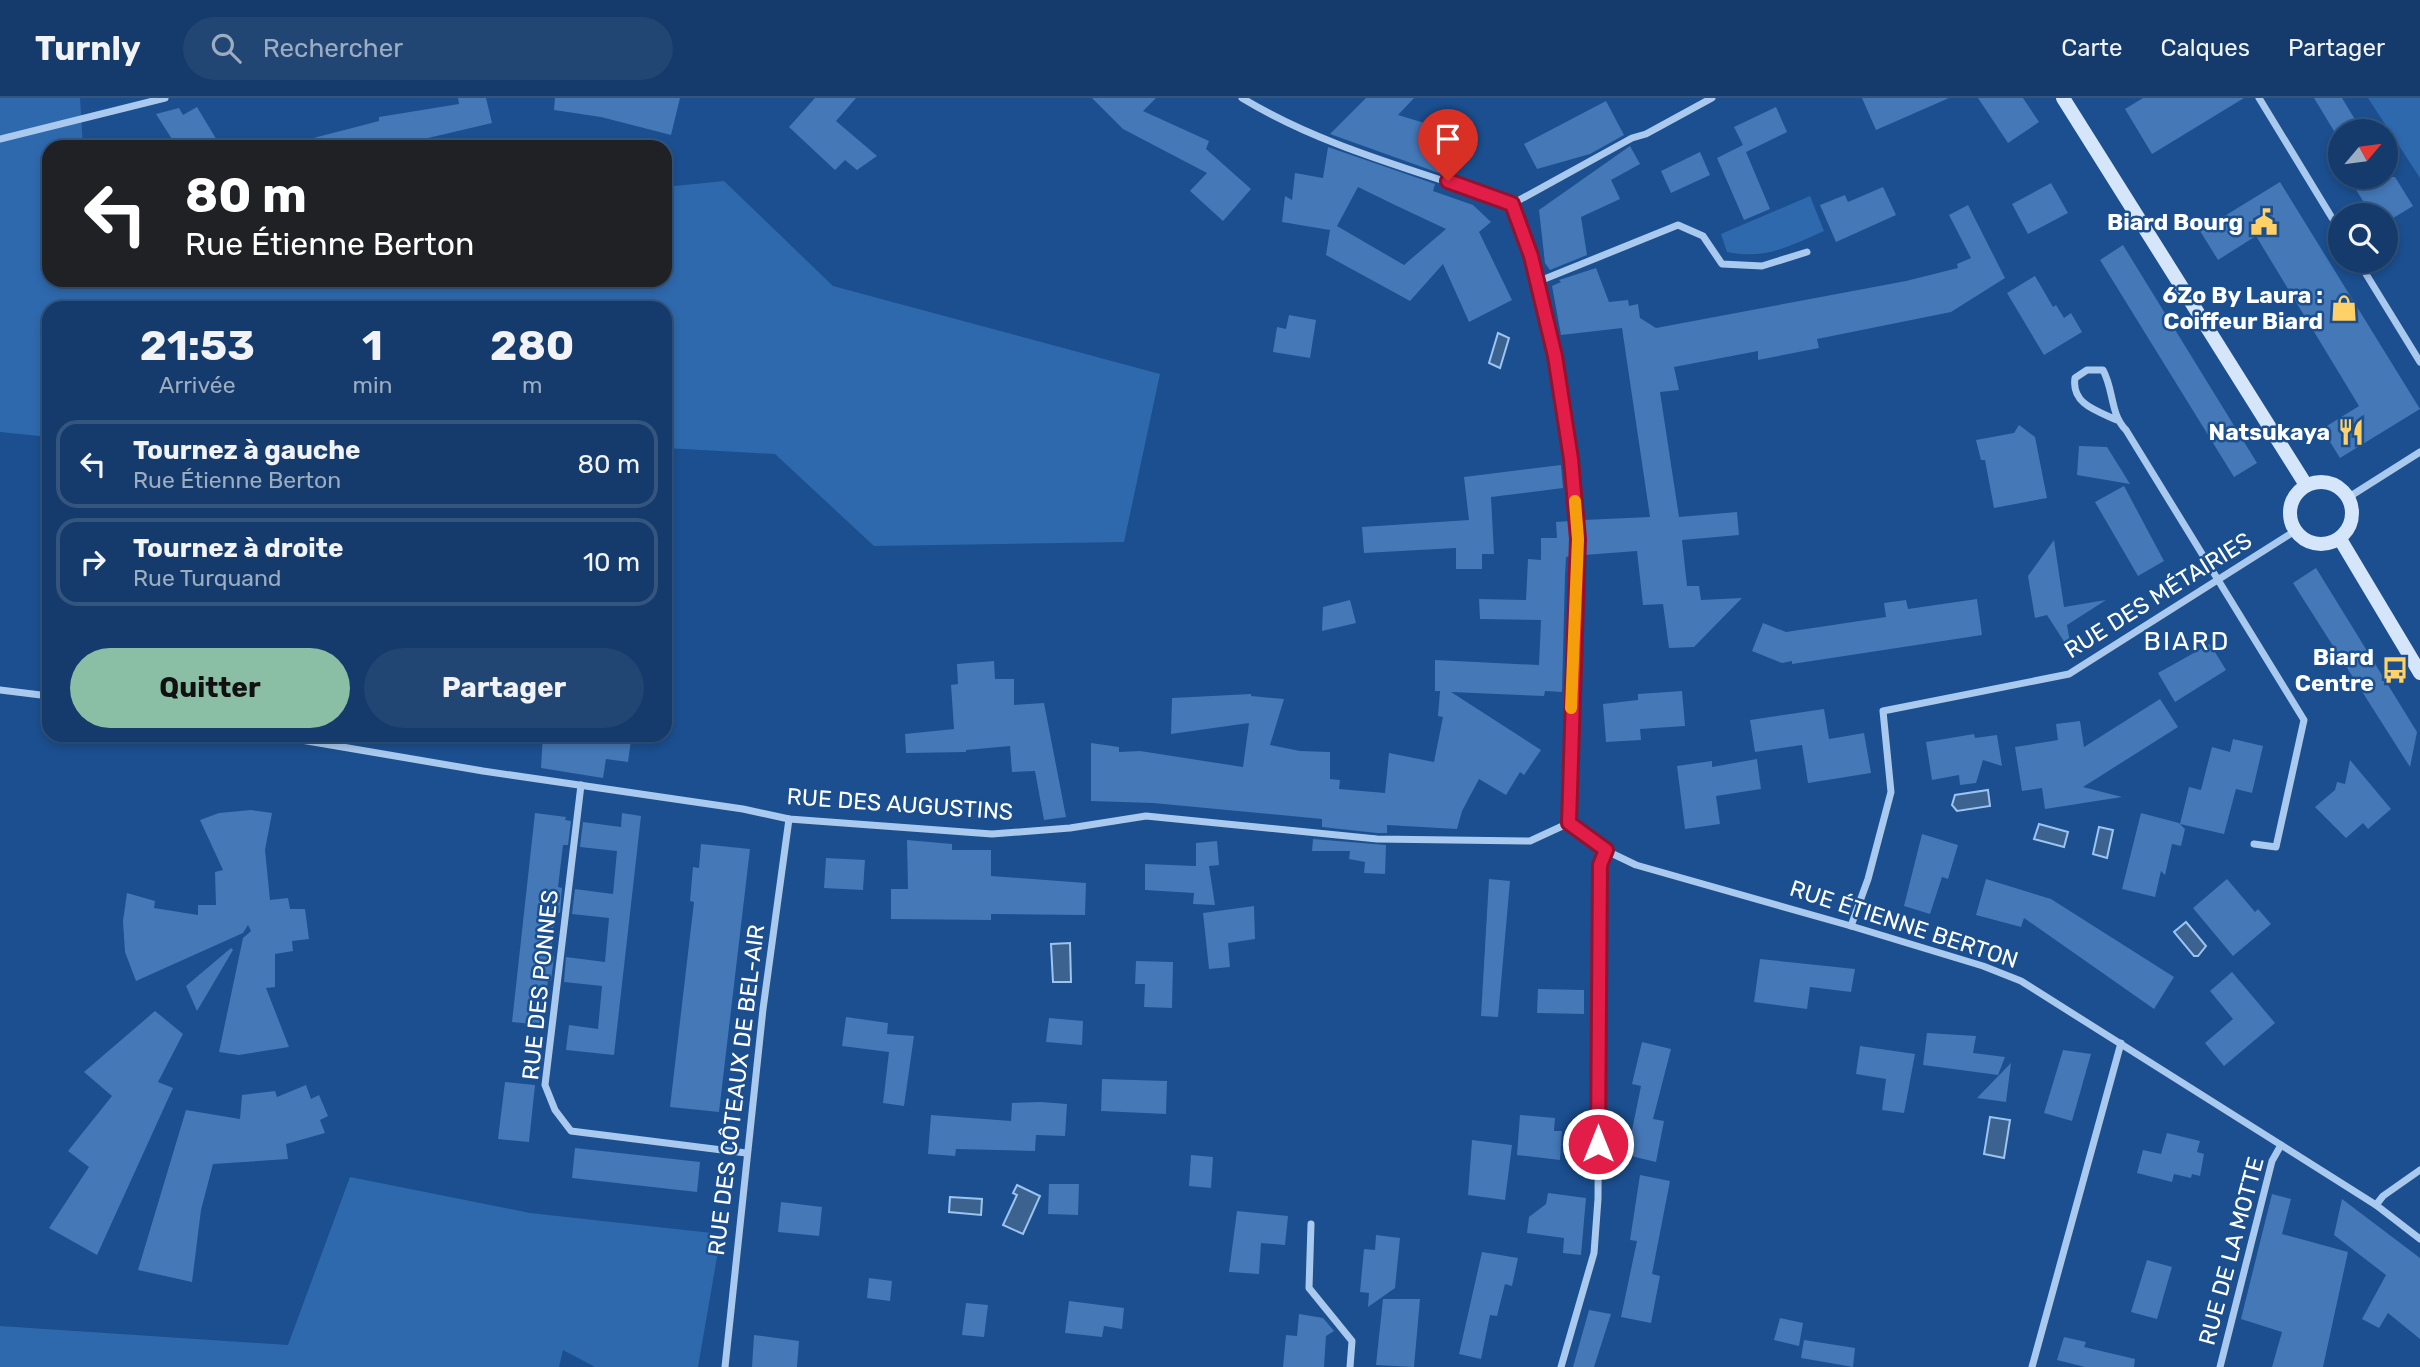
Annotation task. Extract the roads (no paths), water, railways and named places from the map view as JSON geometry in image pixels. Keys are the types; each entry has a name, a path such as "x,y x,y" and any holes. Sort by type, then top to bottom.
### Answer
{"street":[{"path":"0,139 165,98"},
{"path":"1242,98 1392,167 1471,188 1512,204"},
{"path":"1512,204 1632,138 1646,134 1712,98"},
{"path":"2063,98 2306,485"},
{"path":"2259,98 2328,211"},
{"path":"1512,204 1537,282 1555,356 1571,459 1578,539 1569,823"},
{"path":"1537,282 1678,225 1703,236 1722,264 1762,266 1807,252"},
{"path":"2365,273 2420,362"},
{"path":"2117,420 2111,384 2103,370 2087,370 2075,378 2074,389 2081,402 2117,420 2126,430 2304,720 2276,846 2254,844"},
{"path":"2349,497 2420,452"},
{"path":"2315,482 2334,484 2349,497 2353,515 2351,524 2340,539 2331,544 2311,543 2295,531 2290,511 2298,492 2306,485 2315,482"},
{"name":"RUE DES MÉTAIRIES","path":"1852,926 1868,879 1891,792 1883,711 2069,674 2295,531"},
{"path":"2340,539 2420,673"},
{"path":"0,690 42,695"},
{"name":"RUE DES AUGUSTINS","path":"315,742 743,809 789,819 992,834 1070,828 1146,816 1377,839 1530,841 1569,823"},
{"name":"RUE DES PONNES","path":"581,785 545,1085 555,1110 571,1131 746,1153"},
{"name":"RUE DES CÔTEAUX DE BEL-AIR","path":"725,1367 746,1153 789,819"},
{"name":"RUE ÉTIENNE BERTON","path":"1569,823 1606,850 1636,865 1852,926 1983,966 2021,981 2376,1205 2420,1239"},
{"path":"1561,1367 1594,1252 1598,1199 1600,865 1606,850"},
{"path":"2032,1367 2121,1043"},
{"name":"RUE DE LA MOTTE","path":"2220,1367 2272,1161 2281,1145"},
{"path":"2376,1205 2383,1196 2420,1170"},
{"path":"1311,1224 1309,1288 1352,1341 1350,1367"}],"place":[{"name":"Biard Bourg","path":"2264,222"},
{"name":"6Zo By Laura : Coiffeur Biard","path":"2344,308"},
{"name":"Natsukaya","path":"2351,432"},
{"name":"Biard Centre","path":"2395,670"}],"district":[{"name":"BIARD","path":"2187,641"}]}
